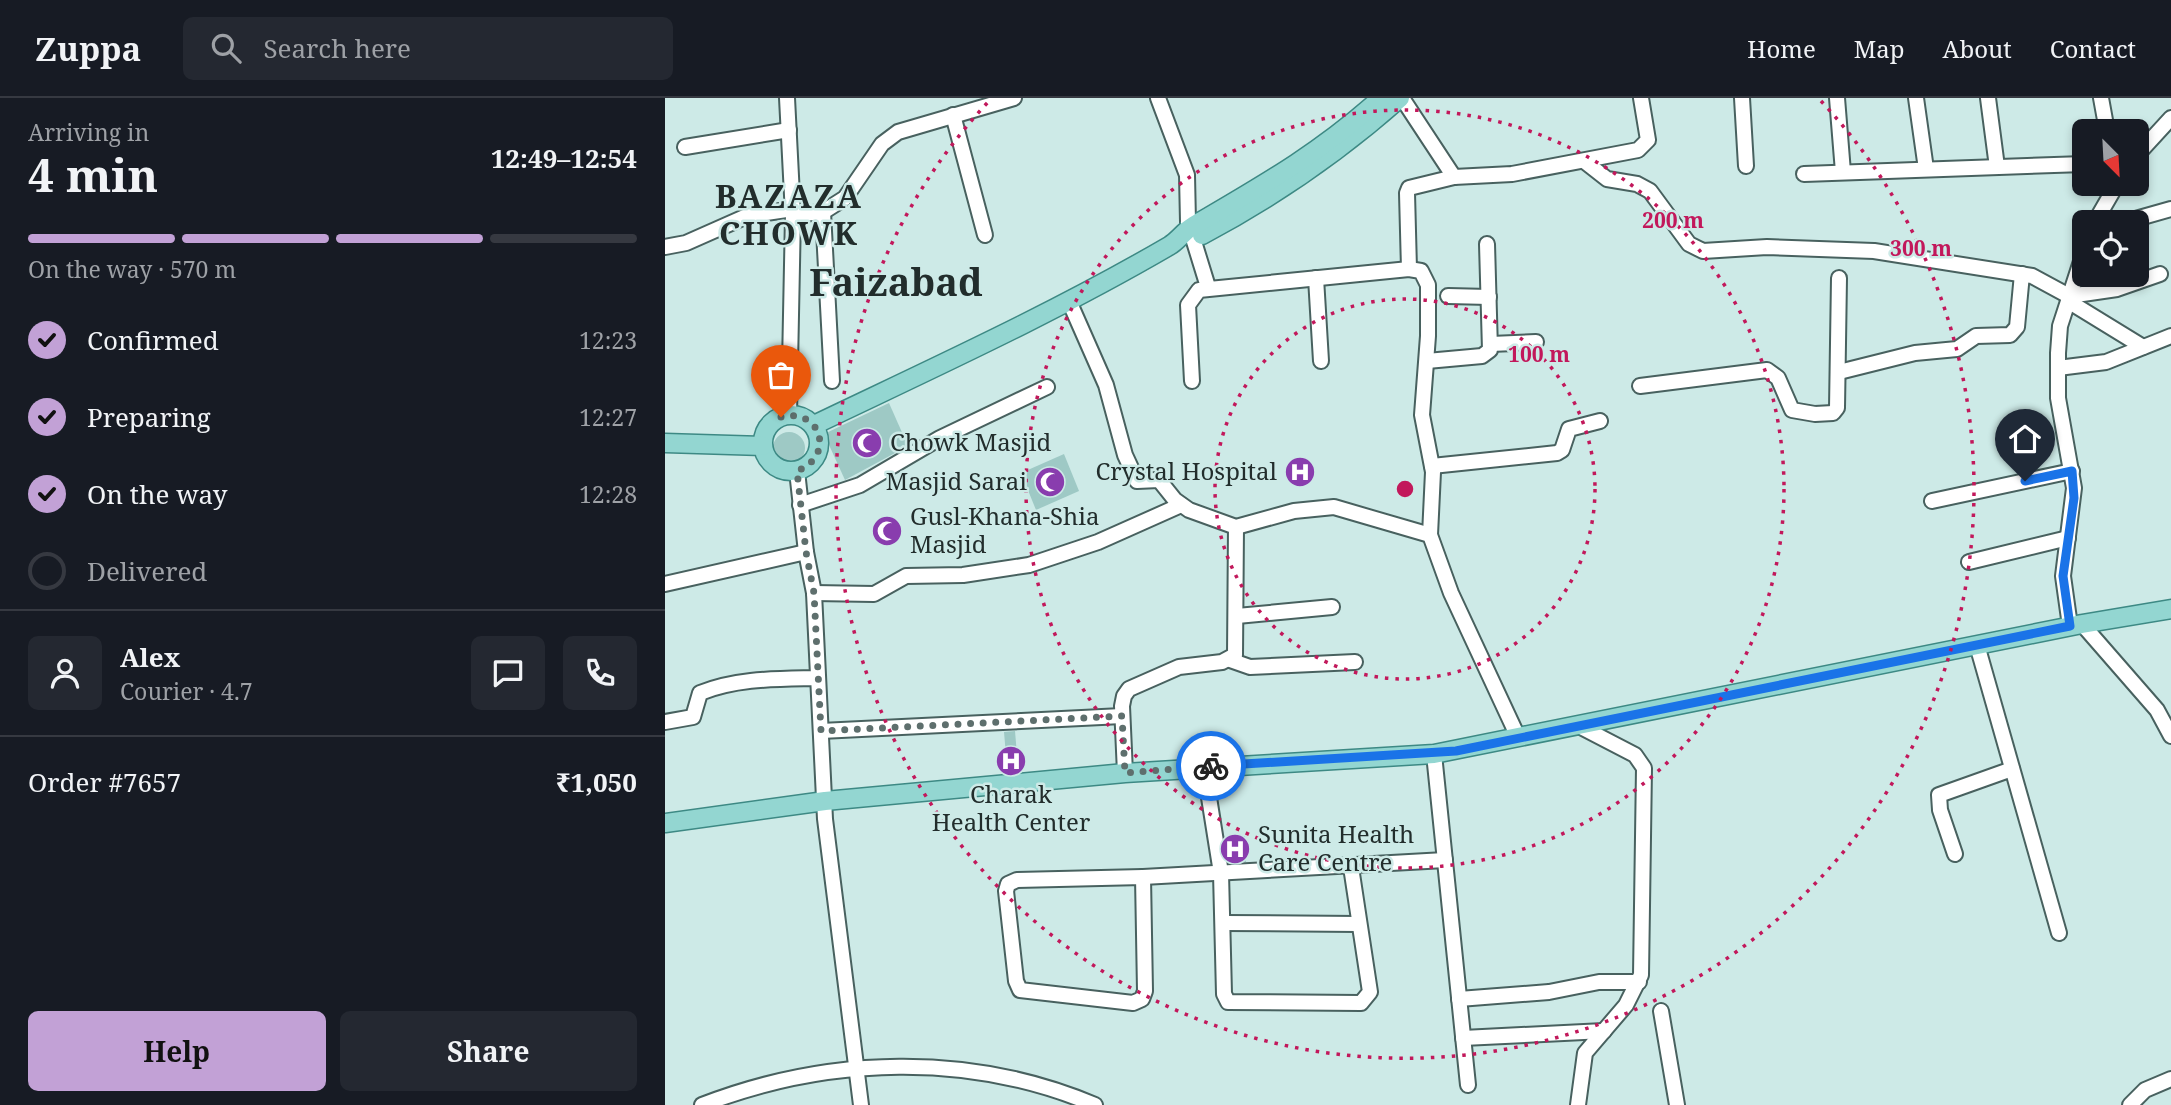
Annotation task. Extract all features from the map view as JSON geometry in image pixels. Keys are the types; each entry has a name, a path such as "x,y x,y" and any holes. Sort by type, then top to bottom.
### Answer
{"main road":[{"path":"814,425 1069,301 1173,244 1310,156 1381,98"},
{"path":"1192,233 1286,187 1354,138 1401,98"},
{"path":"789,415 807,419 819,434 818,453 814,461 797,471 777,468 768,459 763,446 769,425 789,415"},
{"path":"665,443 763,446"},
{"path":"665,823 825,801 1125,773 1204,766 1434,754 1581,727 2076,625 2171,609"}],"street":[{"path":"787,98 793,212 789,415"},
{"path":"665,247 686,243 747,215 823,212 845,198 889,137 953,115 967,104 1014,98"},
{"path":"1158,98 1187,175 1189,192 1186,211 1208,288"},
{"path":"1401,98 1454,177"},
{"path":"1409,269 1409,188 1454,177 1512,174 1584,162 1645,146 1649,133 1641,98"},
{"path":"1742,98 1746,166"},
{"path":"1837,98 1843,172"},
{"path":"1916,98 1926,169"},
{"path":"1989,98 1997,167"},
{"path":"2101,98 2105,119"},
{"path":"953,115 985,235"},
{"path":"2149,142 2171,118"},
{"path":"685,147 789,130"},
{"path":"1584,162 1607,179 1637,184 1650,191 1694,249 1767,247 1874,251 2022,274 2045,281 2143,347"},
{"path":"1804,174 2072,164"},
{"path":"2149,215 2171,209"},
{"path":"823,212 832,381"},
{"path":"1427,361 1488,354 1491,344 1487,244"},
{"path":"1192,381 1188,305 1199,290 1409,269 1422,271 1428,285 1427,361 1422,415 1432,467 1434,501 1430,535 1451,593 1518,737"},
{"path":"1839,372 1915,353 1957,349 1976,336 2010,335 2017,327 2022,274"},
{"path":"2068,299 2117,289 2160,274"},
{"path":"1316,278 1321,361"},
{"path":"1640,386 1767,370 1778,378 1792,410 1826,415 1837,408 1839,278"},
{"path":"2072,287 2059,335 2060,410 2072,471 2074,498 2063,576 2076,625 2157,710 2171,736"},
{"path":"1448,296 1489,297"},
{"path":"1069,301 1106,385 1133,475 1142,482 1154,478 1159,480 1181,505 1236,527 1294,511 1333,507 1430,535"},
{"path":"2058,368 2106,362 2171,336"},
{"path":"1491,344 1536,342"},
{"path":"800,505 860,485 940,438 1047,387"},
{"path":"1432,467 1557,453 1563,450 1569,429 1600,421"},
{"path":"797,471 806,552 814,593 825,801 860,1105"},
{"path":"1932,501 2072,471"},
{"path":"814,593 873,594 906,576 963,575 1029,565 1098,542 1181,505"},
{"path":"1230,660 1237,647 1236,527"},
{"path":"1969,562 2068,538"},
{"path":"665,584 806,552"},
{"path":"1237,616 1332,607"},
{"path":"1977,645 2059,933"},
{"path":"1125,773 1122,716 1124,696 1129,689 1179,667 1230,660 1249,667 1355,662"},
{"path":"665,722 693,717 700,693 722,686 754,680 817,678"},
{"path":"821,731 1122,716"},
{"path":"1578,1105 1585,1053 1626,1005 1639,982 1644,768 1635,755 1581,727"},
{"path":"1434,754 1468,1085"},
{"path":"1204,766 1221,873 1224,994 1228,1002 1361,1003 1370,992 1351,867"},
{"path":"1955,854 1940,810 1939,795 2012,769"},
{"path":"1143,877 1142,999 1133,1003 1020,990 1016,981 1007,904 1008,884 1017,880 1143,877 1445,860"},
{"path":"1224,923 1358,924"},
{"path":"1459,999 1549,992 1599,982 1639,982"},
{"path":"1661,1011 1677,1105"},
{"path":"1463,1038 1604,1031"},
{"path":"702,1105 748,1091 856,1067 982,1071 1052,1087 1095,1105"},
{"path":"2130,1105 2145,1090 2171,1079"}],"building":[{"name":"Chowk Masjid","path":"889,403 908,446 845,480 824,434"},
{"path":"789,432 800,437 805,448 800,459 789,464 778,459 773,448 778,437"},
{"name":"Masjid Sarai","path":"1064,454 1079,491 1036,510 1021,473"},
{"path":"1015,731 1018,767 1007,767 1004,732"},
{"path":"1245,836 1246,862 1229,863 1225,837"}],"way so far":[{"path":"781,417 789,415 807,419 819,434 820,443 814,461 797,471 806,552 814,593 821,731 1122,716 1125,773 1211,766"}],"place":[{"name":"Chowk Masjid","path":"867,443"},
{"name":"Crystal Hospital","path":"1300,472"},
{"name":"Masjid Sarai","path":"1050,482"},
{"name":"Gusl-Khana-Shia Masjid","path":"887,531"},
{"name":"Charak Health Center","path":"1011,761"},
{"name":"Sunita Health Care Centre","path":"1235,849"}],"district":[{"name":"BAZAZA CHOWK","path":"789,216"},
{"name":"Faizabad","path":"896,283"}],"route":[{"path":"1211,766 1456,751 2070,626 2063,576 2074,498 2072,471 2025,481"}]}
